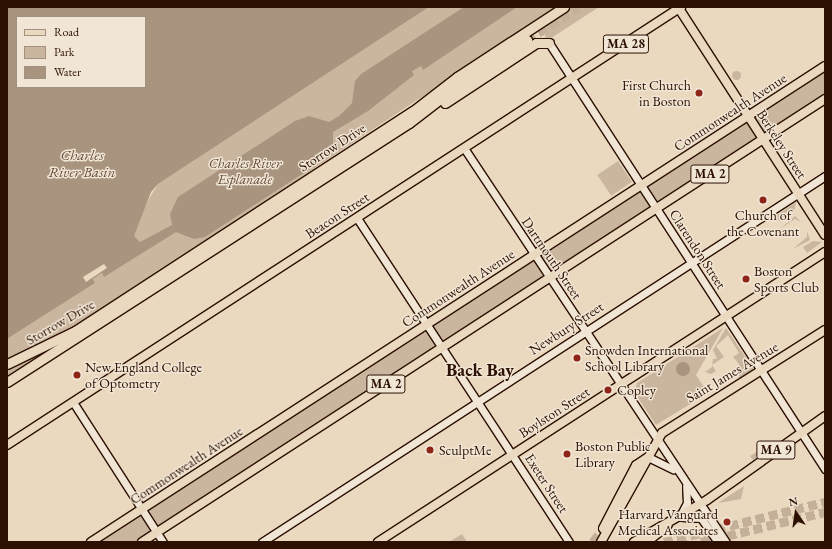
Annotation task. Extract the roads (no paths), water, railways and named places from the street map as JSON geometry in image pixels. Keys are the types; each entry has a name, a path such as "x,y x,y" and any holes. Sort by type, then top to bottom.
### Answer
{"highway":[{"name":"Storrow Drive","path":"7,364 75,332 369,140 564,7"},
{"path":"545,19 570,7"},
{"name":"Storrow Drive","path":"7,382 40,363 409,123 461,83 527,40"},
{"path":"409,123 536,43 549,43"},
{"path":"7,387 40,363"},
{"path":"603,537 636,465 648,457"},
{"path":"645,542 667,524"}],"main road":[{"name":"Beacon Street","path":"7,445 679,8"},
{"name":"Berkeley Street","path":"679,8 825,235"},
{"name":"Clarendon Street","path":"549,43 825,468"},
{"name":"Commonwealth Avenue","path":"91,542 825,66"},
{"name":"MA 2","path":"142,542 825,98"},
{"name":"Dartmouth Street","path":"464,148 535,254 656,441 726,542"},
{"name":"Newbury Street","path":"262,542 825,176"},
{"name":"Exeter Street","path":"358,218 443,346 569,542"},
{"name":"Boylston Street","path":"378,542 825,252"},
{"name":"Saint James Avenue","path":"656,441 680,419 762,371 825,330"},
{"path":"73,402 162,542"},
{"name":"MA 9","path":"634,542 700,504 800,431 825,416"},
{"path":"656,441 648,457 678,473"},
{"path":"685,483 687,503 679,517 701,518 718,542"},
{"name":"Commonwealth Avenue","path":"95,542 106,533"}],"water":[{"name":"Charles River Basin","path":"7,7 429,7 158,184 151,192 134,236 140,242 172,225 170,214 178,197 295,121 309,116 329,122 339,116 352,103 355,81 361,74 464,7 517,7 423,70 421,66 412,71 414,75 368,111 333,132 333,147 325,159 205,237 194,239 176,232 104,277 102,273 93,279 95,283 7,339"},
{"path":"680,362 686,362 690,366 690,372 686,376 680,376 676,372 676,366"}],"tunnel":[{"path":"527,40 578,7"},
{"path":"664,542 825,502"},
{"path":"701,542 825,512"},
{"path":"593,542 603,528"}],"place":[{"name":"First Church in Boston","path":"699,93"},
{"name":"Church of the Covenant","path":"763,200"},
{"name":"Boston Sports Club","path":"746,279"},
{"name":"Snowden International School Library","path":"577,358"},
{"name":"New England College of Optometry","path":"77,375"},
{"name":"Copley","path":"608,390"},
{"name":"SculptMe","path":"430,450"},
{"name":"Boston Public Library","path":"567,454"},
{"name":"Harvard Vanguard Medical Associates","path":"727,522"}],"district":[{"name":"Back Bay","path":"480,370"}],"park label":[{"name":"Charles River Esplanade","path":"245,172"}]}
